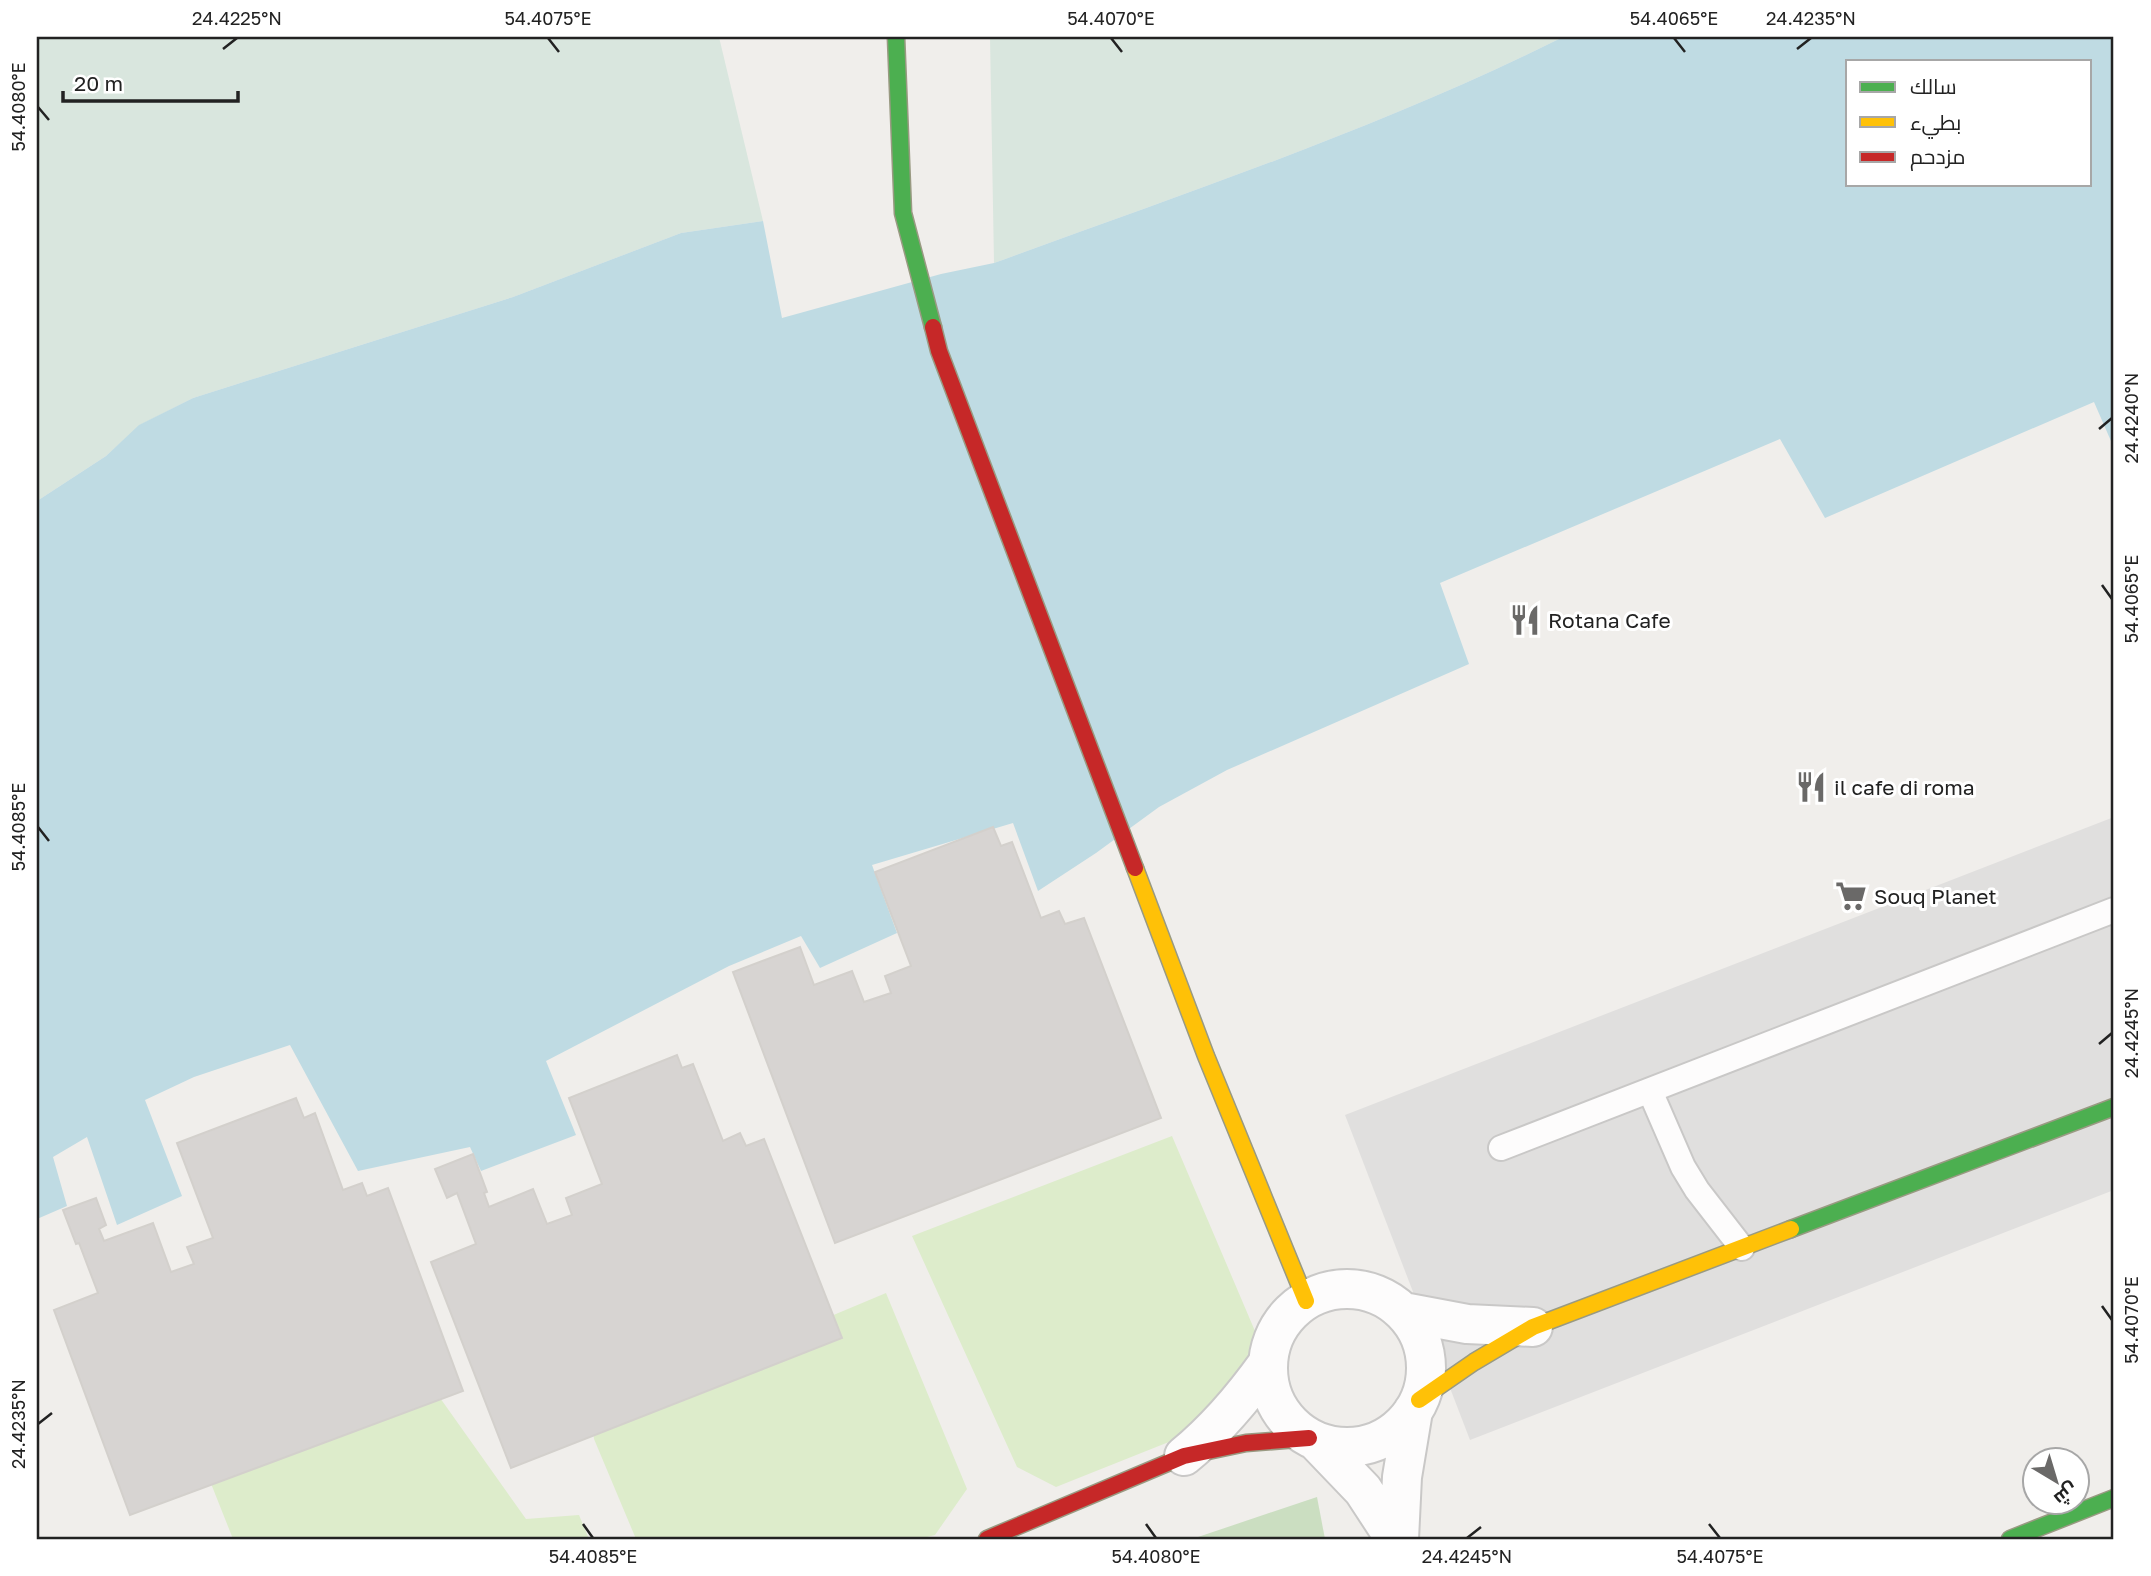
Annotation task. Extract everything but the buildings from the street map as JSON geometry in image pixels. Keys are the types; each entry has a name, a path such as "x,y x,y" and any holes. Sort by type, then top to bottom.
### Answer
{"street":[{"path":"896,37 903,213 939,351 1206,1056 1306,1300"},
{"path":"987,1539 1184,1456 1246,1443 1313,1440 1338,1447 1360,1446 1381,1440 1399,1428 1416,1405 1474,1362 1533,1327 2114,1107"},
{"path":"1346,1289 1367,1291 1387,1299 1403,1312 1415,1327 1423,1344 1425,1382 1416,1405 1402,1477 1397,1539 1363,1490 1313,1440 1294,1428 1273,1399 1268,1363 1279,1327 1291,1312 1306,1300 1325,1292 1346,1289"},
{"path":"1403,1312 1467,1324 1533,1327"},
{"path":"1184,1456 1208,1436 1229,1413 1268,1363"},
{"path":"2010,1539 2114,1498"}],"lane":[{"path":"1501,1148 2114,910"},
{"path":"1650,1091 1683,1167 1697,1190 1742,1248"}],"green space":[{"path":"1172,1136 1269,1364 1244,1412 1056,1487 1017,1467 912,1236"},
{"path":"886,1293 967,1489 935,1535 919,1539 636,1539 594,1439 592,1416"},
{"path":"433,1388 526,1519 579,1515 589,1539 233,1539 208,1476"},
{"path":"1317,1497 1325,1539 1192,1539"}],"shaded area":[{"path":"37,37 719,37 763,221 681,233 513,297 193,398 140,425 106,456 37,501"},
{"path":"990,37 1563,37 1424,101 1353,130 994,263"},
{"path":"2114,817 2114,1190 1470,1440 1345,1115"}],"water":[{"path":"1563,37 2114,37 2114,448 2094,402 1825,518 1780,439 1440,583 1469,664 1227,770 1159,807 1038,891 1013,823 872,865 897,933 820,968 801,936 729,966 546,1061 576,1135 481,1171 470,1147 358,1171 290,1045 194,1077 145,1100 182,1196 117,1225 87,1137 53,1157 67,1206 37,1219 37,501 106,456 139,425 193,398 513,297 681,233 763,221 782,318 941,274 994,263 1282,158 1424,101"}],"traffic: fast":[{"path":"896,37 903,213 933,327"},
{"path":"1791,1229 2114,1107"},
{"path":"2010,1539 2114,1498"}],"traffic: slow":[{"path":"1135,868 1206,1056 1306,1301"},
{"path":"1419,1400 1474,1362 1533,1327 1791,1229"}],"traffic: jam":[{"path":"933,327 939,351 1135,868"},
{"path":"987,1539 1184,1456 1246,1443 1309,1438"}],"place":[{"name":"Rotana Cafe","path":"1525,620"},
{"name":"il cafe di roma","path":"1811,787"},
{"name":"Souq Planet","path":"1851,896"}]}
